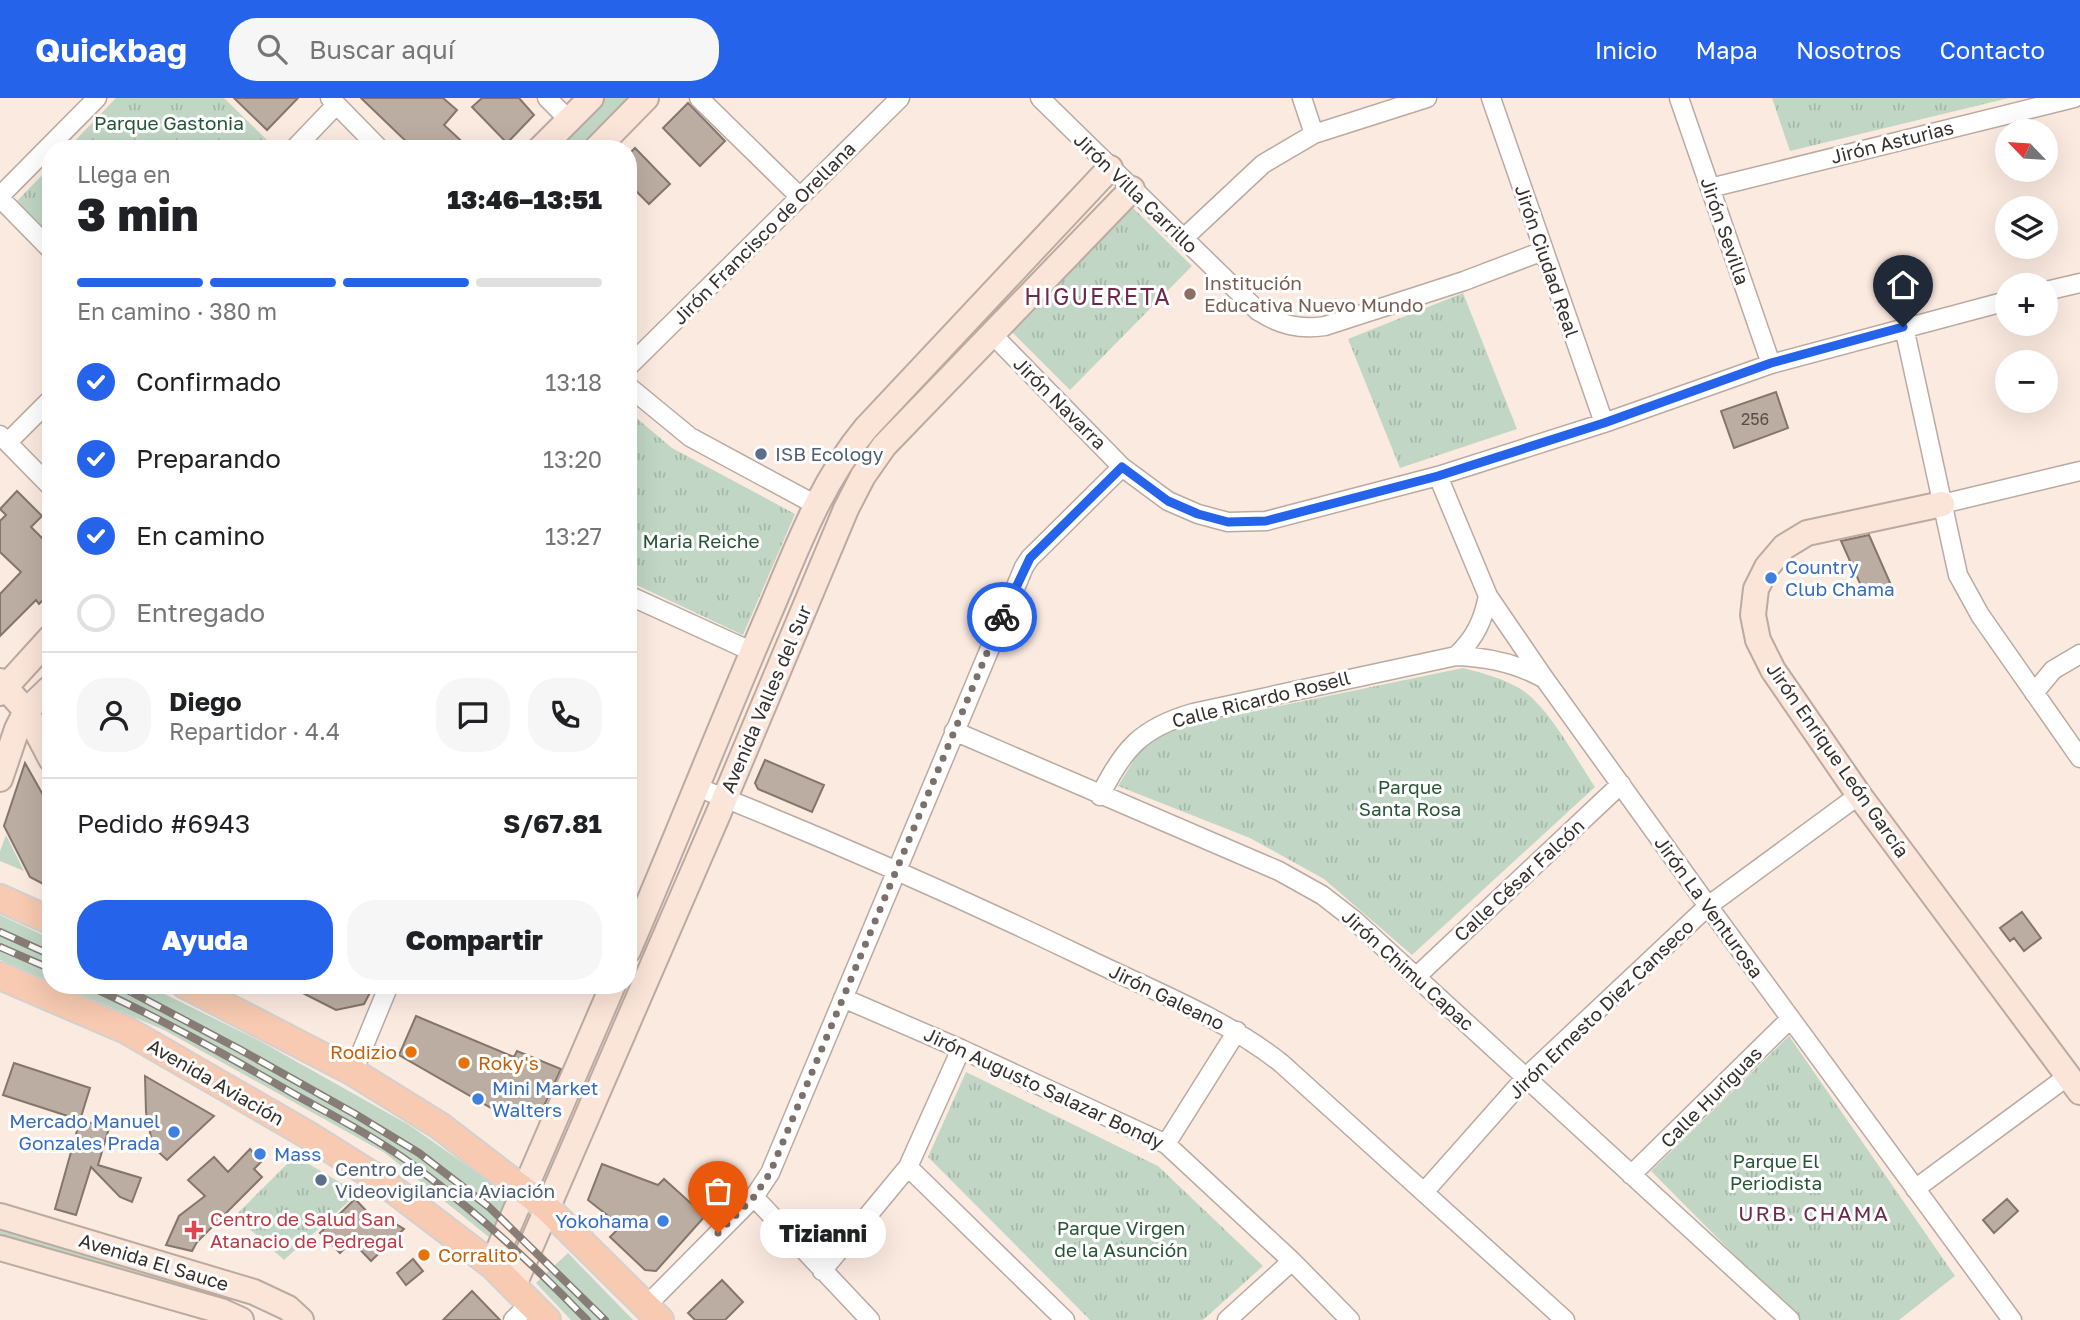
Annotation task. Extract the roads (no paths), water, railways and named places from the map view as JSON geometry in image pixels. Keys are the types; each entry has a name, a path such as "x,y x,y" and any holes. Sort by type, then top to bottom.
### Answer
{"main road":[{"path":"0,898 42,917"},
{"name":"Avenida Aviación","path":"0,976 126,1030 296,1128 386,1184 492,1265 526,1307"},
{"path":"201,994 353,1072 440,1126 547,1209 653,1313"}],"street":[{"path":"56,140 97,98"},
{"path":"547,98 569,120"},
{"path":"549,140 591,98"},
{"path":"605,140 646,98"},
{"path":"699,98 800,197"},
{"name":"Jirón Francisco de Orellana","path":"637,358 900,98"},
{"name":"Jirón Villa Carrillo","path":"1040,98 1258,311 1283,324 1308,329 1371,312 1543,251"},
{"path":"1302,98 1314,134"},
{"path":"1184,238 1263,164 1314,134 1427,98"},
{"name":"Jirón Ciudad Real","path":"1491,98 1604,423"},
{"name":"Jirón Sevilla","path":"1679,98 1771,363"},
{"name":"Jirón Asturias","path":"1710,188 2074,98"},
{"path":"301,140 333,101 371,140"},
{"path":"42,154 0,197 42,241"},
{"name":"Avenida Valles del Sur","path":"637,910 697,787 816,505 839,462 866,428 1110,168"},
{"name":"Avenida Valles del Sur","path":"526,1307 547,1209 725,798 841,521 863,476 884,446 1132,189"},
{"path":"2058,288 2080,283"},
{"name":"Jirón Navarra","path":"991,334 1122,467 1168,501 1198,514 1228,522 1266,521 1438,476 1604,423 1771,363 1995,304"},
{"path":"1903,327 1958,575 1980,615 2080,758"},
{"path":"637,394 690,438 816,505"},
{"path":"42,406 4,438 42,478"},
{"path":"653,1313 754,1197 770,1173 1024,566 1122,467"},
{"path":"1942,504 2080,471"},
{"name":"Jirón La Venturosa","path":"1438,476 1488,596 1708,906 2012,1320"},
{"name":"Jirón Enrique León García","path":"1942,504 1807,533 1784,547 1767,567 1756,589 1753,615 1758,640 1773,670 1859,794 2074,1084"},
{"path":"1456,656 1474,636 1484,614 1488,596"},
{"path":"637,599 753,652"},
{"path":"42,646 2,686 14,721 42,750"},
{"path":"2034,693 2053,670 2080,654"},
{"name":"Calle Ricardo Rosell","path":"1100,796 1113,769 1131,745 1169,720 1333,681 1456,656 1491,659 1544,678"},
{"path":"0,779 14,721 42,695"},
{"name":"Jirón Chimu Capac","path":"954,731 1279,871 1322,895 1416,976 1790,1320"},
{"name":"Calle César Falcón","path":"1416,976 1620,784"},
{"name":"Jirón Galeano","path":"697,787 896,871 1186,1004 1237,1031 1281,1063 1565,1320"},
{"name":"Jirón Ernesto Diez Canseco","path":"1425,1191 1526,1077 1708,906 1859,794"},
{"path":"353,1072 385,994"},
{"path":"492,1265 609,994"},
{"name":"Jirón Augusto Salazar Bondy","path":"843,998 1166,1143 1292,1261 1350,1320"},
{"name":"Calle Huriguas","path":"1632,1175 1790,1019"},
{"path":"1166,1143 1237,1031"},
{"path":"822,1271 908,1167 961,1049"},
{"path":"1915,1189 2074,1084"},
{"path":"908,1167 1065,1320"},
{"path":"754,1197 870,1320"},
{"name":"Avenida El Sauce","path":"0,1216 229,1284 272,1299 301,1320"},
{"name":"Avenida El Sauce","path":"0,1248 227,1317"},
{"path":"1227,1320 1292,1261"},
{"path":"227,1317 229,1284"}],"railway":[{"path":"0,932 42,951"},
{"path":"0,947 42,965"},
{"path":"106,994 217,1051 388,1147 484,1221 587,1320"},
{"path":"135,994 239,1049 419,1153 489,1207 605,1320"}],"place":[{"name":"Institución Educativa Nuevo Mundo","path":"1190,294"},
{"name":"ISB Ecology","path":"761,454"},
{"name":"Country Club Chama","path":"1771,578"},
{"name":"Rodizio","path":"411,1052"},
{"name":"Roky's","path":"464,1063"},
{"name":"Mini Market Walters","path":"478,1099"},
{"name":"Mercado Manuel Gonzales Prada","path":"174,1132"},
{"name":"Mass","path":"260,1154"},
{"name":"Centro de Videovigilancia Aviación","path":"321,1180"},
{"name":"Yokohama","path":"663,1221"},
{"name":"Centro de Salud San Atanacio de Pedregal","path":"194,1230"},
{"name":"Tizianni","path":"718,1233"},
{"name":"Corralito","path":"424,1255"}],"district":[{"name":"HIGUERETA","path":"1098,297"},
{"name":"URB. CHAMA","path":"1814,1214"}],"park label":[{"name":"Parque Gastonia","path":"169,123"},
{"name":"Maria Reiche","path":"701,541"},
{"name":"Parque Santa Rosa","path":"1410,798"},
{"name":"Parque El Periodista","path":"1776,1172"},
{"name":"Parque Virgen de la Asunción","path":"1121,1239"}]}
